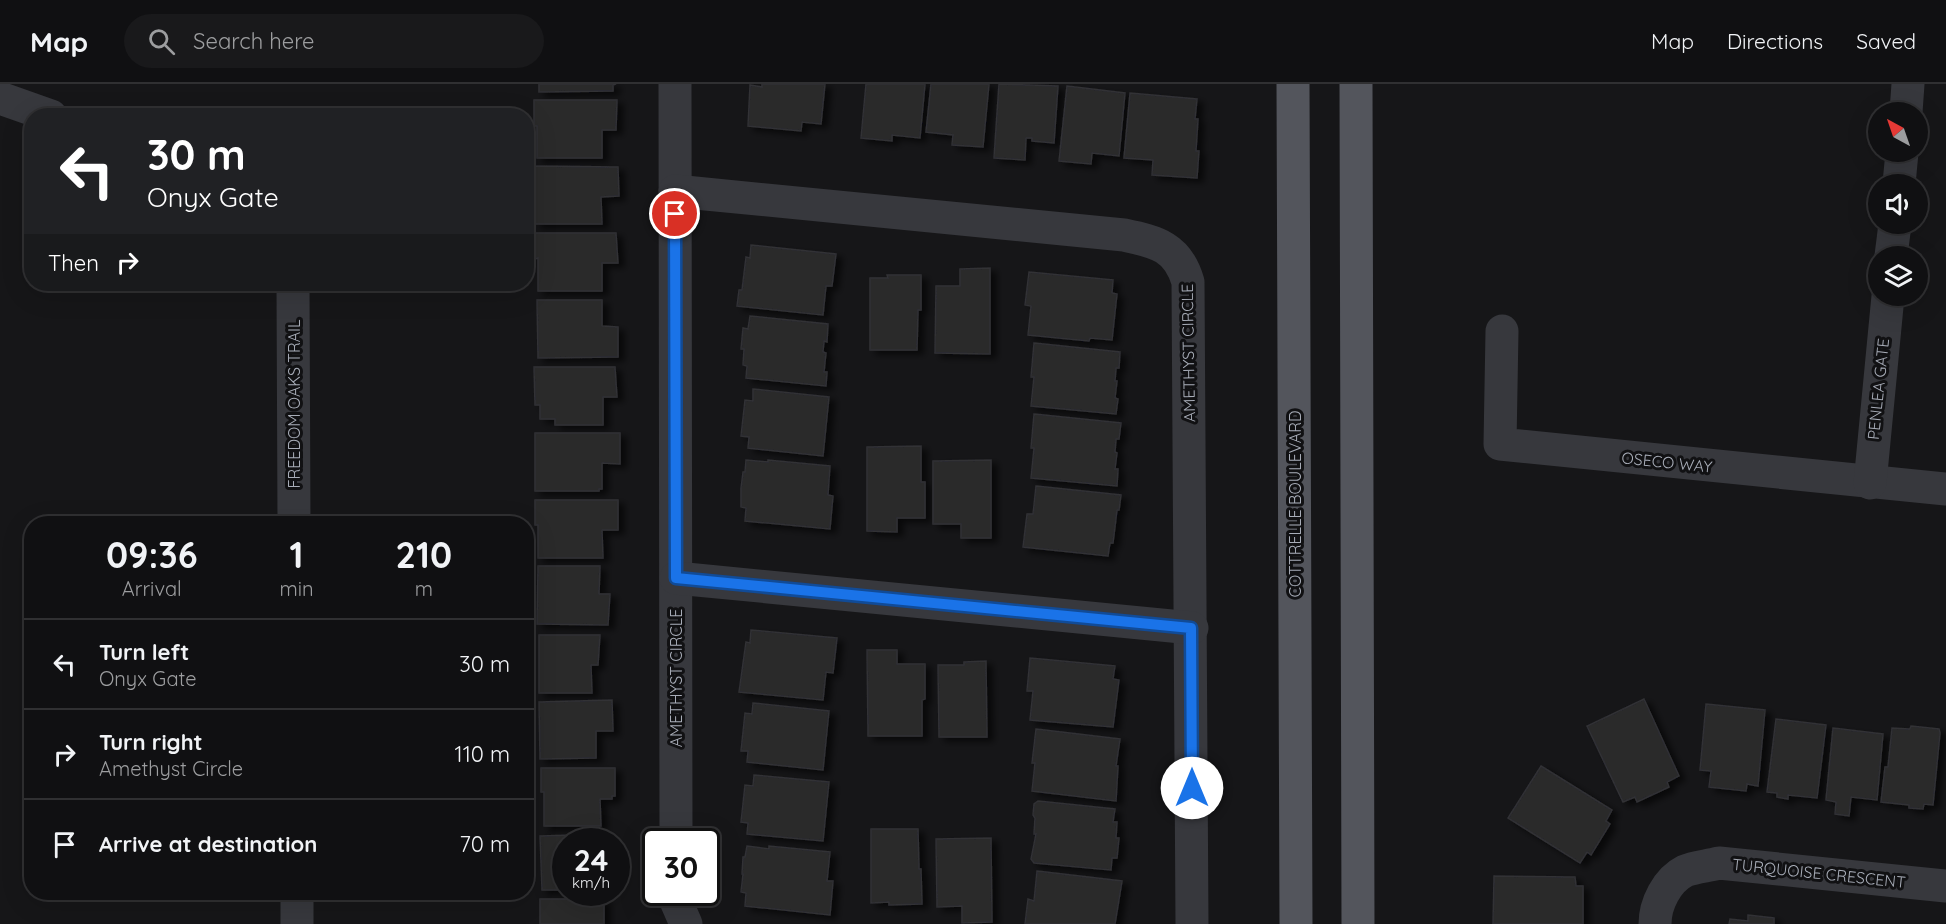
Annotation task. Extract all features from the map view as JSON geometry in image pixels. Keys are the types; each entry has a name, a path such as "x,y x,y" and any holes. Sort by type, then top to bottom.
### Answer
{"main road":[{"name":"COTTRELLE BOULEVARD","path":"1293,84 1296,924"},
{"path":"1356,84 1358,924"}],"street":[{"name":"AMETHYST CIRCLE","path":"675,84 676,828"},
{"path":"1907,102 1908,84"},
{"path":"0,98 28,108"},
{"name":"AMETHYST CIRCLE","path":"675,191 1124,235 1157,244 1174,254 1184,267 1188,282 1192,924"},
{"name":"FREEDOM OAKS TRAIL","path":"293,291 294,516"},
{"name":"PENLEA GATE","path":"1870,483 1887,306"},
{"name":"OSECO WAY","path":"1502,332 1500,444 1946,489"},
{"path":"676,578 1191,628"},
{"name":"TURQUOISE CRESCENT","path":"1655,924 1655,915 1667,887 1685,871 1719,864 1946,886"},
{"path":"297,900 297,924"},
{"path":"678,906 686,924"}],"building":[{"path":"539,84 616,84 613,85 613,91 539,92"},
{"path":"762,84 825,84 821,124 802,122 801,131 748,126 750,85 762,87"},
{"path":"866,84 925,84 920,138 892,135 892,141 861,138"},
{"path":"931,84 989,84 983,147 952,145 953,135 926,132"},
{"path":"999,84 1058,86 1054,143 1032,141 1032,138 1026,138 1025,160 994,158"},
{"path":"1067,86 1125,93 1119,156 1092,153 1091,164 1059,161"},
{"path":"1130,93 1197,99 1196,151 1199,151 1197,178 1152,175 1153,160 1124,158"},
{"path":"534,100 617,100 616,130 602,130 602,158 537,158"},
{"path":"534,166 618,167 619,196 601,197 602,224 535,224"},
{"path":"535,233 616,233 618,263 602,263 602,291 538,291"},
{"path":"751,245 836,254 832,286 826,286 823,315 737,306 739,290 742,290 746,257 750,258"},
{"path":"990,268 990,354 935,353 936,286 960,286 960,269"},
{"path":"1029,272 1113,280 1112,293 1117,294 1112,340 1090,338 1089,341 1028,335 1031,306 1025,305"},
{"path":"887,275 921,275 921,310 918,310 917,350 870,350 870,278 888,278"},
{"path":"537,300 602,300 602,326 618,327 618,357 538,358"},
{"path":"750,316 828,324 827,342 824,341 823,352 826,353 824,372 827,372 826,386 746,378 747,366 743,365 744,349 741,349 743,328 748,329"},
{"path":"1034,343 1120,352 1115,381 1117,381 1115,398 1118,399 1116,414 1031,406"},
{"path":"534,367 615,367 617,397 603,397 603,425 555,425 555,419 540,419 540,405 535,405"},
{"path":"753,389 829,397 823,456 748,448 749,437 741,436 745,400 753,401"},
{"path":"1034,414 1121,423 1115,452 1117,453 1115,469 1118,469 1117,486 1031,478"},
{"path":"535,433 620,433 620,464 602,463 602,489 599,491 535,491"},
{"path":"921,446 921,482 925,482 925,518 897,518 897,532 867,531 867,447"},
{"path":"746,460 830,466 828,495 833,496 830,529 745,521 746,508 741,507 741,488"},
{"path":"991,460 991,538 961,538 961,524 933,524 933,461"},
{"path":"1036,486 1121,495 1113,543 1110,543 1108,556 1023,547 1027,514 1033,514"},
{"path":"535,500 618,500 618,530 602,530 603,558 538,558"},
{"path":"538,566 600,566 599,594 610,594 608,625 537,624"},
{"path":"751,630 837,638 833,673 826,672 823,700 739,692 746,642 750,643"},
{"path":"539,635 600,635 598,665 591,665 592,693 539,693"},
{"path":"867,650 897,650 897,664 925,664 922,736 868,736"},
{"path":"1030,658 1115,666 1113,679 1119,680 1113,727 1030,720 1033,691 1027,691"},
{"path":"986,661 987,737 939,737 938,665 964,665 964,662"},
{"path":"1644,699 1679,776 1667,782 1669,787 1637,802 1635,797 1623,802 1587,726"},
{"path":"612,700 613,731 596,731 596,758 540,759 539,702"},
{"path":"753,703 829,711 823,770 747,762 748,751 741,751 745,713 752,714"},
{"path":"1706,704 1765,710 1758,786 1747,784 1746,791 1709,787 1711,771 1700,770"},
{"path":"1776,719 1826,725 1817,798 1788,795 1788,799 1777,797 1777,793 1767,792"},
{"path":"1911,726 1939,729 1940,733 1933,805 1924,804 1923,809 1881,802 1892,728 1910,729"},
{"path":"1833,728 1883,734 1877,800 1851,797 1849,816 1835,814 1836,802 1826,800"},
{"path":"1036,729 1120,739 1116,766 1118,766 1116,801 1032,791 1035,763 1032,763"},
{"path":"1541,766 1612,810 1606,821 1610,824 1591,855 1587,852 1580,863 1508,818"},
{"path":"541,768 615,768 615,796 612,796 612,799 600,799 601,826 544,826"},
{"path":"754,775 829,782 823,841 747,834 748,823 741,822 745,785 753,786"},
{"path":"1038,801 1115,809 1113,822 1117,822 1116,838 1119,838 1117,858 1112,858 1111,870 1034,863 1031,859 1036,834 1034,834 1035,818 1033,815 1034,804"},
{"path":"871,829 918,829 922,904 871,903"},
{"path":"540,836 552,836 552,890 542,890"},
{"path":"991,838 992,922 962,923 962,906 937,907 936,839"},
{"path":"747,846 830,852 827,881 833,881 830,915 745,906 746,893 741,892 743,857 745,857"},
{"path":"1037,871 1122,881 1115,924 1025,924 1028,899 1034,901"},
{"path":"1494,876 1575,877 1576,886 1583,886 1583,924 1493,924"},
{"path":"540,899 552,899 552,906 604,906 604,924 540,924"},
{"path":"1748,915 1774,918 1774,924 1729,924 1730,919 1748,921"}],"route":[{"path":"675,214 676,578 1191,628 1192,788"}]}
